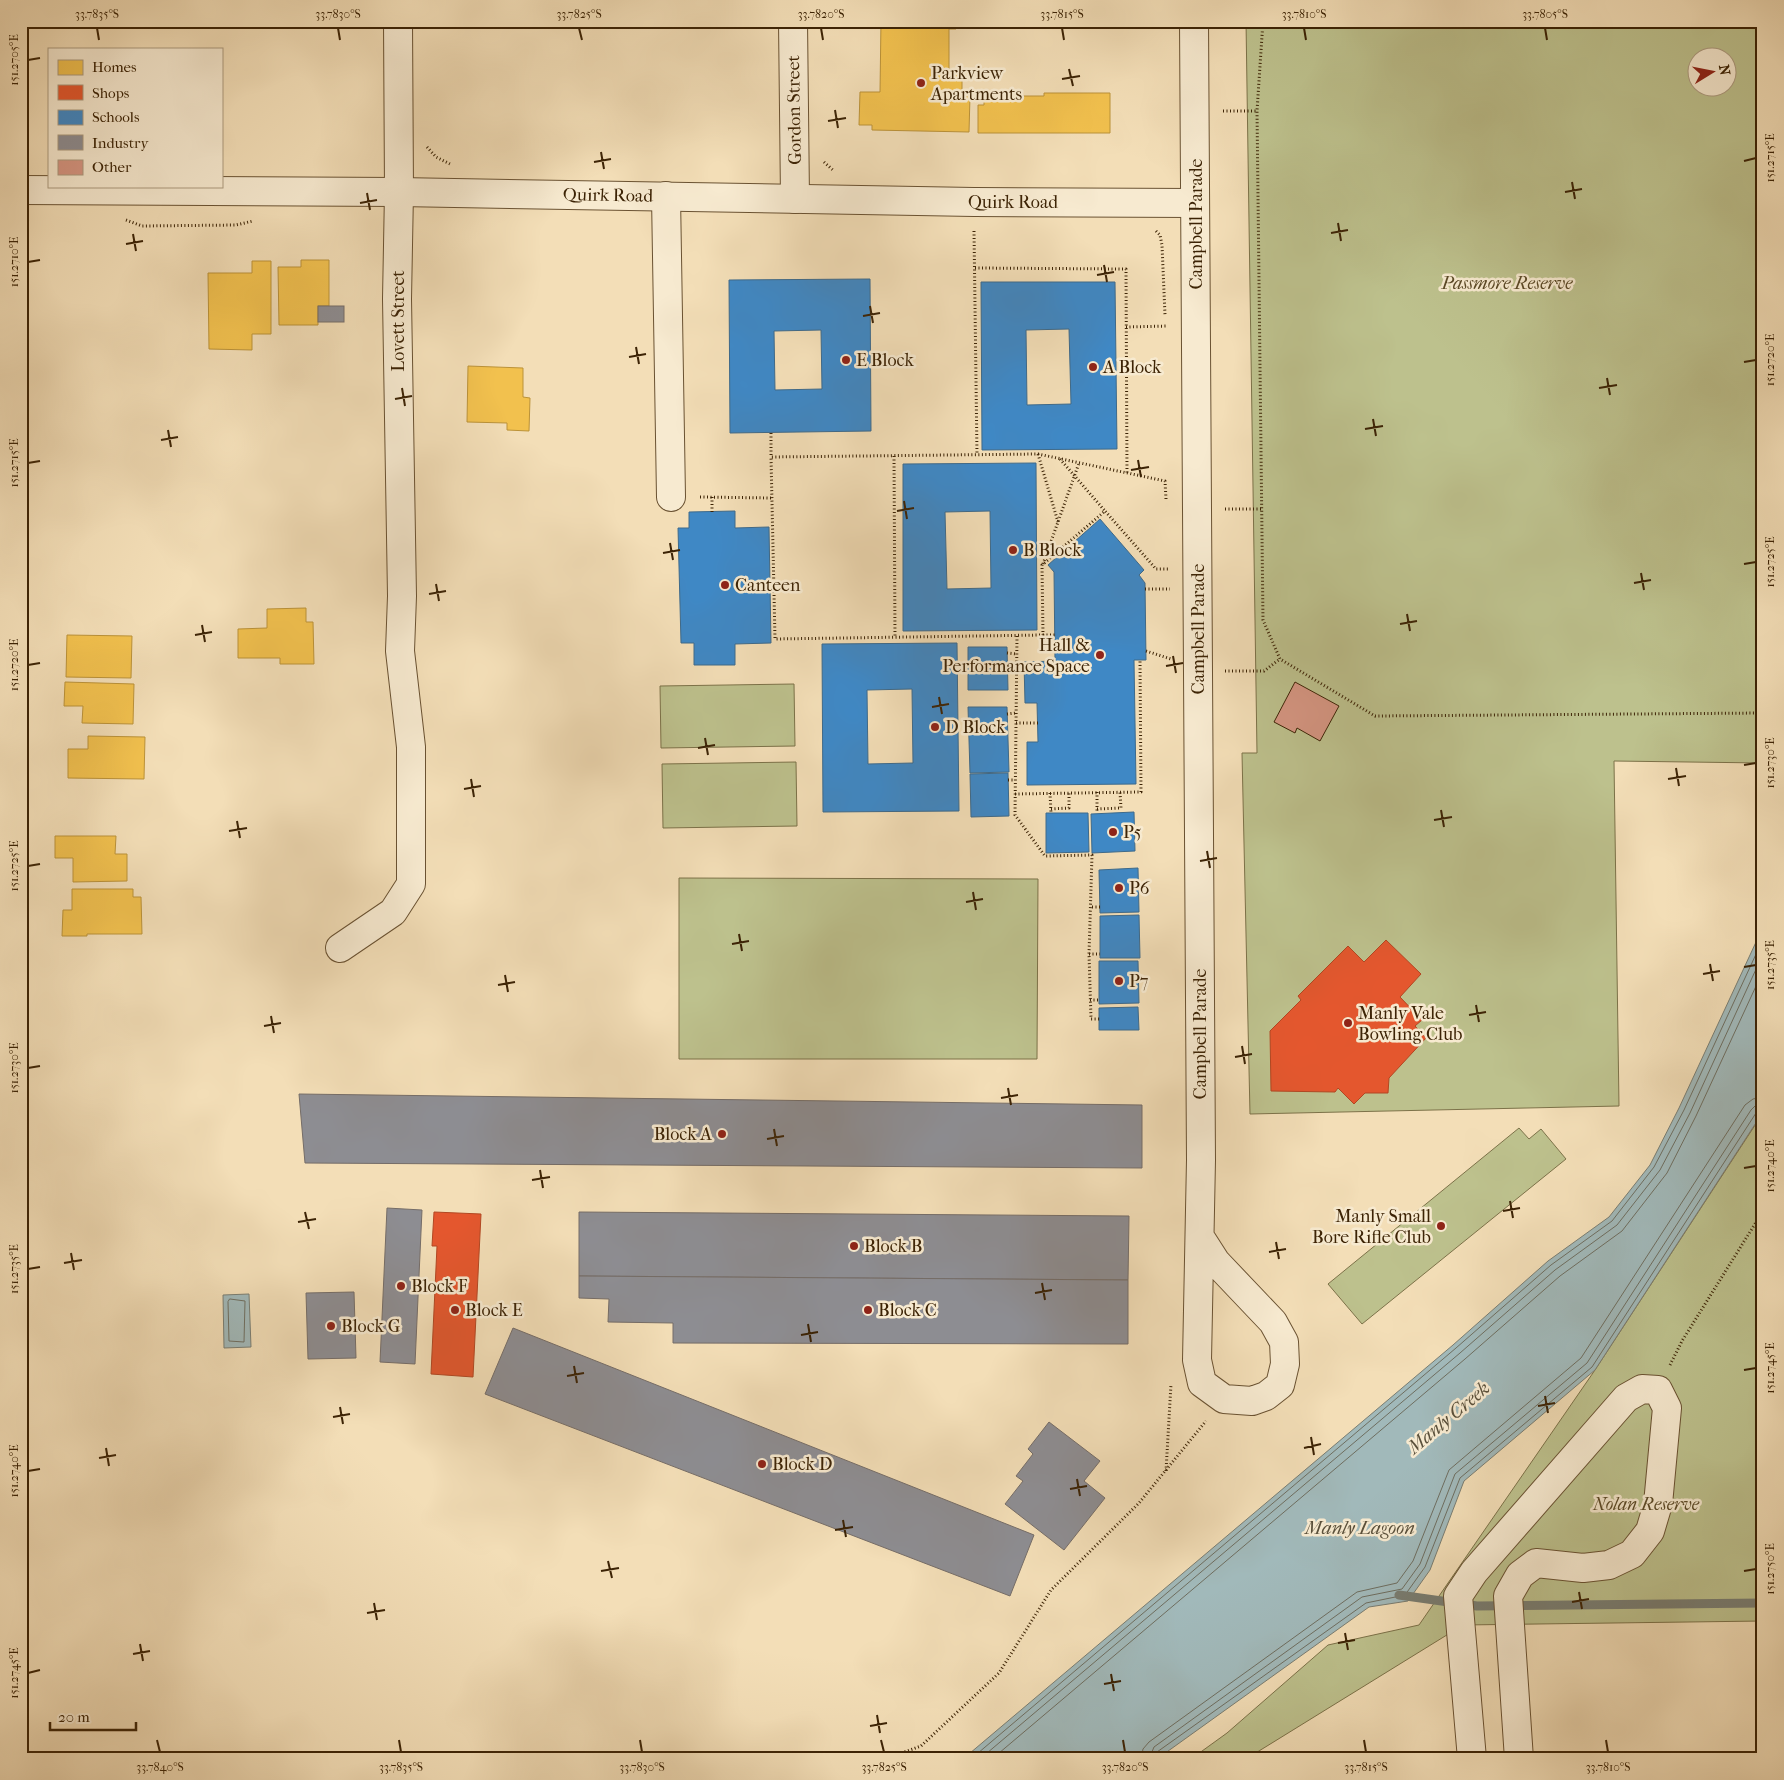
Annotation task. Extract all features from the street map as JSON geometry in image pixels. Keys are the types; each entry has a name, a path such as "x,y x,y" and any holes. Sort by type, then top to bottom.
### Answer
{"street":[{"name":"Lovett Street","path":"340,948 393,912 411,884 411,747 400,651 402,596 397,299 399,192 398,21"},
{"name":"Gordon Street","path":"793,21 795,199"},
{"name":"Campbell Parade","path":"1194,21 1200,1237 1197,1360 1202,1383 1224,1399"},
{"name":"Quirk Road","path":"25,190 399,192 795,199 1196,203"},
{"path":"666,196 671,497"},
{"path":"1200,1237 1216,1262 1273,1322 1284,1342 1285,1364 1280,1385 1266,1396 1252,1401 1224,1399"},
{"path":"1472,1759 1458,1606 1474,1572 1626,1398 1642,1389 1658,1390 1667,1408 1658,1504 1650,1531 1632,1554 1609,1565 1583,1568 1536,1563 1520,1575 1508,1607 1519,1759"}],"path":[{"path":"1263,21 1257,111 1263,620 1280,659 1375,716 1763,713"},
{"path":"21,78 22,142 28,165 25,190 28,224 21,237"},
{"path":"1150,227 1160,235 1162,245 1166,326"},
{"path":"977,455 974,229 984,229"},
{"path":"975,268 1126,269 1127,473"},
{"path":"1126,327 1196,325"},
{"path":"771,433 775,639 1055,635"},
{"path":"771,457 1038,454 1165,481 1167,510 1262,509"},
{"path":"1038,454 1058,523"},
{"path":"894,456 895,637"},
{"path":"1060,459 1156,570 1197,569"},
{"path":"1043,635 1042,565 1079,463"},
{"path":"671,497 772,498"},
{"path":"712,498 712,512"},
{"path":"1042,565 1106,512"},
{"path":"1017,636 1015,815 1045,856 1092,855 1090,1000 1091,1019 1100,1019"},
{"path":"1007,653 1017,654"},
{"path":"1015,794 1141,792 1140,659"},
{"path":"1198,671 1264,671 1280,659"},
{"path":"1008,714 1016,713"},
{"path":"1016,723 1038,723"},
{"path":"1008,780 1015,780"},
{"path":"1097,792 1097,811 1121,808 1120,792"},
{"path":"1050,793 1051,811 1068,808 1069,793"},
{"path":"1092,907 1100,907"},
{"path":"1090,954 1100,954"},
{"path":"1090,1000 1099,1000"},
{"path":"1658,1390 1682,1341 1763,1211"},
{"path":"885,1759 920,1746 1000,1673 1052,1590 1140,1504 1224,1399"}],"green space":[{"name":"Passmore Reserve","path":"1246,21 1763,21 1763,763 1614,761 1619,1106 1250,1114 1242,753 1257,753"},
{"path":"794,684 795,746 661,748 660,686"},
{"path":"796,762 797,826 663,828 662,764"},
{"path":"679,878 1038,879 1037,1059 679,1059"},
{"name":"Nolan Reserve","path":"1763,1113 1763,1621 1463,1625 1246,1759 1191,1759 1227,1733 1328,1645 1419,1625 1595,1370"},
{"name":"Manly Small Bore Rifle Club","path":"1519,1128 1529,1139 1541,1129 1566,1159 1362,1324 1328,1284"}],"water":[{"name":"Manly Lagoon","path":"1763,927 1763,1112 1595,1370 1464,1481 1430,1570 1408,1601 1369,1607 1157,1759 963,1759 1453,1345 1548,1261 1609,1217 1650,1165 1679,1108"},
{"path":"249,1294 251,1347 224,1348 223,1295"}],"building: Homes":[{"name":"Parkview Apartments","path":"881,21 956,21 956,29 949,29 949,74 962,74 962,96 970,96 969,132 872,130 872,125 859,125 860,92 880,92"},
{"name":"Parkview Apartments","path":"1044,93 1110,93 1110,133 978,133 978,105 984,105 984,96 1044,96"},
{"path":"301,260 329,260 329,306 318,306 318,325 279,325 278,267 301,267"},
{"path":"252,261 271,261 271,334 252,334 252,350 209,349 208,273 252,273"},
{"path":"468,366 523,368 523,397 530,398 529,431 507,430 507,423 467,422"},
{"path":"306,608 306,622 313,622 314,664 280,664 280,658 238,658 238,629 267,628 267,609"},
{"path":"67,635 132,636 131,678 66,677"},
{"path":"65,682 134,684 133,724 82,723 83,706 64,706"},
{"path":"88,736 145,737 144,779 68,778 68,749 88,749"},
{"path":"55,836 116,836 115,854 127,854 127,881 73,882 73,858 55,858"},
{"path":"72,889 133,889 133,897 141,897 142,934 62,936 63,910 72,910"}],"building: Shops":[{"name":"Manly Vale Bowling Club","path":"1386,940 1421,974 1400,997 1422,1020 1415,1026 1426,1038 1389,1078 1388,1093 1365,1093 1354,1104 1338,1088 1335,1092 1271,1091 1270,1031 1301,1000 1298,996 1348,946 1364,962"},
{"name":"Block E","path":"434,1212 481,1214 473,1377 431,1374 437,1246 432,1246"}],"building: Schools":[{"name":"E Block","path":"870,279 871,431 730,433 729,280","holes":["821,330 822,389 775,390 774,331"]},
{"name":"A Block","path":"981,282 1115,282 1117,449 982,450","holes":["1069,329 1071,404 1027,405 1026,330"]},
{"name":"B Block","path":"1036,463 1037,630 903,631 903,464","holes":["990,511 991,588 947,589 945,512"]},
{"name":"Canteen","path":"735,511 735,528 769,527 771,643 735,644 735,665 694,665 694,643 681,643 678,528 689,528 689,512"},
{"name":"Hall & Performance Space","path":"1100,519 1144,570 1139,575 1145,583 1146,660 1134,660 1136,784 1027,785 1027,742 1038,742 1037,703 1025,703 1024,662 1055,661 1054,572 1048,565"},
{"name":"D Block","path":"957,643 959,811 823,812 822,644","holes":["912,689 913,763 868,764 867,690"]},
{"path":"968,647 1007,647 1008,690 968,690"},
{"path":"968,707 1007,707 1009,772 970,773"},
{"path":"1008,773 1009,816 971,817 970,774"},
{"name":"P5","path":"1134,812 1135,851 1092,853 1091,814"},
{"path":"1046,813 1088,813 1089,852 1046,853"},
{"name":"P6","path":"1138,868 1139,912 1100,913 1099,870"},
{"name":"P6","path":"1139,915 1140,958 1100,958 1100,916"},
{"name":"P7","path":"1099,961 1138,961 1139,1003 1099,1004"},
{"path":"1138,1007 1139,1030 1099,1030 1099,1008"}],"building: Industry":[{"path":"318,306 344,306 344,322 318,322"},
{"name":"Block A","path":"299,1094 1142,1105 1142,1168 305,1163"},
{"name":"Block F","path":"387,1208 422,1210 415,1364 380,1362"},
{"name":"Block B","path":"579,1212 1129,1216 1128,1280 579,1276"},
{"name":"Block C","path":"579,1276 1128,1280 1128,1344 673,1343 673,1323 608,1322 609,1299 579,1298"},
{"name":"Block G","path":"354,1292 356,1358 308,1359 306,1293"},
{"name":"Block D","path":"513,1328 1034,1535 1010,1596 485,1394"},
{"path":"1049,1422 1100,1461 1084,1481 1105,1498 1064,1550 1005,1504 1023,1481 1016,1476 1033,1454 1028,1449"}],"building: Other":[{"path":"1295,682 1339,706 1320,741 1297,728 1295,733 1274,722"}],"waterway":[{"path":"1399,1595 1477,1606 1763,1603"}],"place":[{"name":"Parkview Apartments","path":"921,83"},
{"name":"E Block","path":"846,360"},
{"name":"A Block","path":"1093,367"},
{"name":"B Block","path":"1013,550"},
{"name":"Canteen","path":"725,585"},
{"name":"Hall & Performance Space","path":"1100,655"},
{"name":"D Block","path":"935,727"},
{"name":"P5","path":"1113,832"},
{"name":"P6","path":"1119,888"},
{"name":"P7","path":"1119,981"},
{"name":"Manly Vale Bowling Club","path":"1348,1023"},
{"name":"Block A","path":"722,1134"},
{"name":"Manly Small Bore Rifle Club","path":"1441,1226"},
{"name":"Block B","path":"854,1246"},
{"name":"Block F","path":"401,1286"},
{"name":"Block E","path":"455,1310"},
{"name":"Block C","path":"868,1310"},
{"name":"Block G","path":"331,1326"},
{"name":"Block D","path":"762,1464"}],"water label":[{"name":"Manly Creek","path":"1448,1417"}]}
